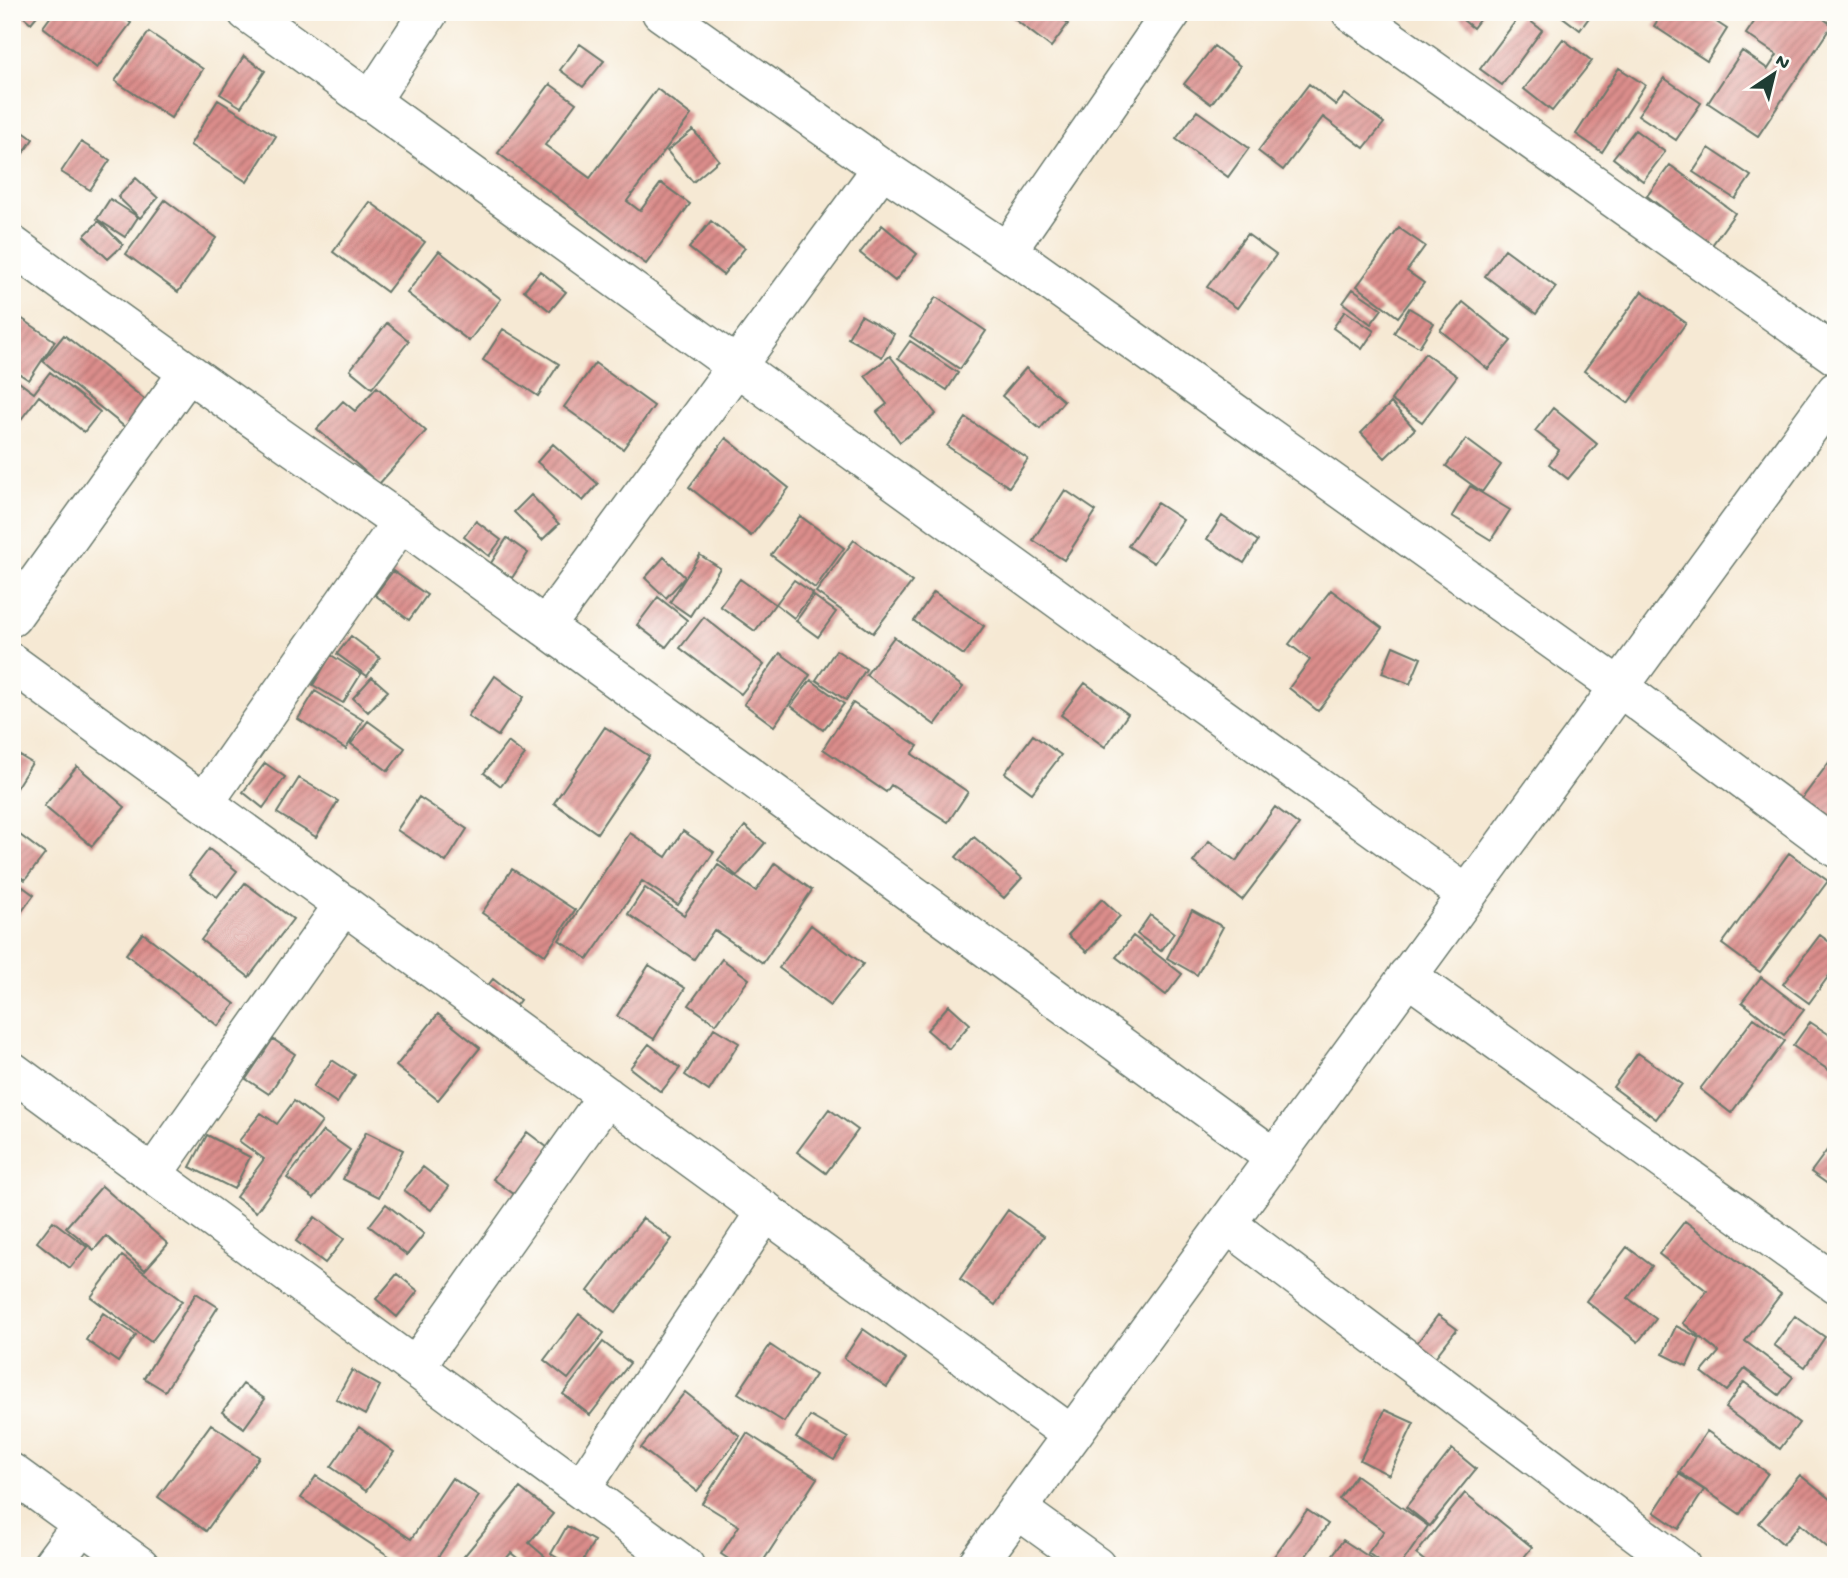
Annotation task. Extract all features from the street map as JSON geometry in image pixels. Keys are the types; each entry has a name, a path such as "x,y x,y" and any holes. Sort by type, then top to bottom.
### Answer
{"street":[{"path":"247,12 1467,895"},
{"path":"370,102 429,12"},
{"path":"661,12 882,168 1007,251 1619,687 1836,848"},
{"path":"1007,251 1172,12"},
{"path":"1351,12 1836,356"},
{"path":"545,627 882,168"},
{"path":"12,245 187,374 401,522 1275,1158"},
{"path":"12,617 187,374"},
{"path":"976,1566 1619,687 1829,413"},
{"path":"204,803 401,522"},
{"path":"12,663 1072,1435"},
{"path":"153,1174 344,904"},
{"path":"1407,976 1836,1284"},
{"path":"12,1071 685,1566"},
{"path":"415,1367 607,1096"},
{"path":"581,1489 766,1212"},
{"path":"1227,1224 1681,1566"},
{"path":"12,1473 139,1566"},
{"path":"1017,1509 1096,1566"},
{"path":"51,1566 82,1524"}],"building":[{"path":"18,12 40,12 31,23"},
{"path":"54,12 117,12 131,23 97,68 43,27"},
{"path":"1005,12 1053,12 1068,24 1051,47"},
{"path":"1453,12 1485,12 1473,28"},
{"path":"1556,12 1593,12 1580,30"},
{"path":"1663,12 1701,12 1727,29 1707,61 1654,26"},
{"path":"1761,12 1814,12 1832,25 1758,136 1708,103 1742,51 1768,69 1777,55 1746,34"},
{"path":"1521,14 1542,30 1502,85 1480,69"},
{"path":"149,32 203,69 171,118 115,81"},
{"path":"1563,39 1592,61 1552,111 1524,89"},
{"path":"580,44 604,61 583,87 560,70"},
{"path":"1214,46 1240,66 1211,104 1184,84"},
{"path":"244,56 265,71 241,107 220,94"},
{"path":"1619,68 1645,85 1602,152 1576,134"},
{"path":"1664,78 1701,103 1676,140 1638,115"},
{"path":"550,84 576,103 545,145 590,178 657,89 691,115 627,201 640,211 661,183 690,204 646,264 498,153"},
{"path":"1309,84 1336,105 1345,94 1384,123 1364,148 1323,117 1283,170 1258,151"},
{"path":"218,100 276,136 247,182 190,145"},
{"path":"1197,111 1249,148 1228,177 1176,139"},
{"path":"12,124 33,139 12,169"},
{"path":"693,130 719,160 693,182 667,151"},
{"path":"1635,130 1665,152 1643,181 1613,158"},
{"path":"81,142 110,160 90,190 61,172"},
{"path":"1709,148 1751,176 1735,199 1693,172"},
{"path":"1670,165 1735,213 1712,245 1647,196"},
{"path":"136,178 158,198 140,218 118,197"},
{"path":"110,199 138,217 125,237 97,219"},
{"path":"165,200 216,238 178,292 126,254"},
{"path":"370,202 425,242 387,292 333,252"},
{"path":"99,221 123,245 108,259 84,236"},
{"path":"711,221 745,248 723,275 689,248"},
{"path":"882,225 917,254 895,281 860,253"},
{"path":"1399,228 1425,246 1407,271 1424,283 1398,317 1357,286"},
{"path":"1247,234 1276,255 1237,308 1207,287"},
{"path":"1505,249 1556,287 1536,314 1485,276"},
{"path":"439,251 501,299 469,341 407,293"},
{"path":"540,271 566,292 550,311 524,290"},
{"path":"1353,289 1382,309 1371,324 1343,303"},
{"path":"1642,291 1686,323 1628,403 1584,371"},
{"path":"936,297 986,331 960,369 910,336"},
{"path":"1463,302 1511,341 1488,369 1440,330"},
{"path":"1409,308 1434,323 1419,347 1394,333"},
{"path":"1345,311 1374,331 1362,349 1333,328"},
{"path":"12,312 55,341 29,380 12,369"},
{"path":"861,315 894,334 882,357 848,338"},
{"path":"387,323 409,341 372,388 350,370"},
{"path":"503,329 559,364 538,396 483,360"},
{"path":"64,335 153,406 131,432 43,361"},
{"path":"910,341 958,373 947,390 898,358"},
{"path":"1425,353 1457,376 1422,422 1391,400"},
{"path":"890,356 936,414 900,442 877,412 887,404 865,376"},
{"path":"595,363 654,406 623,449 564,407"},
{"path":"1026,368 1064,401 1040,429 1002,396"},
{"path":"50,372 100,412 84,432 39,396 12,431 12,377 34,393"},
{"path":"377,387 426,431 379,484 317,429 343,401 355,411"},
{"path":"1391,403 1415,429 1385,458 1361,433"},
{"path":"1553,408 1597,444 1568,479 1549,464 1559,450 1535,431"},
{"path":"966,418 1028,459 1009,487 947,446"},
{"path":"726,438 789,488 751,536 689,487"},
{"path":"1466,439 1501,465 1482,492 1446,466"},
{"path":"553,444 598,484 583,501 537,462"},
{"path":"1470,486 1510,510 1491,540 1452,516"},
{"path":"1065,490 1096,511 1064,560 1033,540"},
{"path":"531,495 559,524 542,540 514,512"},
{"path":"1157,503 1183,520 1154,563 1128,546"},
{"path":"800,516 844,548 815,588 771,555"},
{"path":"1222,516 1258,541 1244,563 1207,539"},
{"path":"476,521 501,540 489,556 464,537"},
{"path":"507,538 528,553 512,578 491,563"},
{"path":"854,540 912,582 873,633 816,592"},
{"path":"700,555 720,568 690,616 670,602"},
{"path":"664,557 685,577 666,598 645,578"},
{"path":"393,571 427,595 409,620 375,595"},
{"path":"740,579 775,604 755,631 720,606"},
{"path":"794,580 813,593 794,618 776,604"},
{"path":"1331,590 1382,628 1318,711 1289,688 1310,660 1289,644"},
{"path":"934,592 984,626 964,655 914,621"},
{"path":"814,596 836,612 818,637 796,621"},
{"path":"658,597 687,620 666,647 637,625"},
{"path":"704,617 764,665 741,694 680,648"},
{"path":"351,636 380,658 367,676 337,654"},
{"path":"894,637 963,687 935,725 866,675"},
{"path":"1393,646 1421,658 1410,684 1382,673"},
{"path":"836,650 866,669 846,700 816,680"},
{"path":"780,653 810,675 774,726 744,704"},
{"path":"331,655 361,674 343,703 313,685"},
{"path":"495,676 524,697 498,736 468,716"},
{"path":"372,677 388,691 368,712 353,698"},
{"path":"811,680 844,704 823,730 791,706"},
{"path":"1085,683 1128,714 1105,747 1061,715"},
{"path":"315,691 363,720 346,749 298,719"},
{"path":"853,703 918,746 912,754 968,792 948,822 891,785 886,792 823,749"},
{"path":"368,721 405,748 388,771 351,744"},
{"path":"605,727 649,756 597,833 554,803"},
{"path":"1033,735 1061,755 1032,793 1005,773"},
{"path":"508,742 525,755 501,786 484,773"},
{"path":"12,751 32,763 16,788 12,786"},
{"path":"1836,753 1836,838 1795,808"},
{"path":"265,763 285,777 263,808 243,792"},
{"path":"77,766 125,807 92,846 44,806"},
{"path":"299,778 338,801 316,837 277,813"},
{"path":"419,797 467,829 446,862 397,830"},
{"path":"1275,807 1299,825 1242,900 1193,862 1209,841 1236,861"},
{"path":"745,826 765,843 737,876 718,860"},
{"path":"12,829 45,854 25,880 12,871"},
{"path":"683,831 714,852 678,905 642,881 588,959 559,940 630,833 666,857"},
{"path":"974,837 1022,878 1004,898 956,857"},
{"path":"209,849 237,871 217,897 189,875"},
{"path":"1789,853 1828,881 1760,972 1722,944"},
{"path":"775,863 812,890 763,963 714,930 694,959 628,914 645,888 684,915 718,865 756,891"},
{"path":"512,869 575,910 545,955 482,913"},
{"path":"12,879 34,895 16,919 12,916"},
{"path":"245,883 293,919 249,977 201,940"},
{"path":"1102,899 1120,916 1087,952 1068,935"},
{"path":"1192,910 1223,927 1197,975 1167,958"},
{"path":"1150,915 1174,933 1161,951 1137,934"},
{"path":"811,925 863,964 830,1006 779,968"},
{"path":"143,933 235,1004 218,1026 126,954"},
{"path":"1820,935 1836,947 1836,966 1809,1003 1783,984"},
{"path":"1133,936 1182,974 1166,995 1116,957"},
{"path":"722,959 749,979 716,1024 689,1005"},
{"path":"649,965 685,988 654,1039 617,1016"},
{"path":"1761,977 1804,1010 1784,1035 1742,1002"},
{"path":"493,979 520,1000 506,1018 479,997"},
{"path":"949,1005 970,1024 949,1049 927,1030"},
{"path":"438,1014 480,1048 438,1100 396,1066"},
{"path":"1754,1018 1785,1041 1731,1113 1700,1089"},
{"path":"1810,1022 1836,1039 1836,1075 1793,1046"},
{"path":"714,1028 739,1043 709,1091 685,1075"},
{"path":"273,1039 295,1054 269,1094 246,1079"},
{"path":"649,1044 680,1068 661,1092 630,1068"},
{"path":"1638,1053 1682,1084 1656,1119 1613,1087"},
{"path":"332,1060 355,1075 337,1103 313,1087"},
{"path":"294,1101 322,1122 256,1212 236,1197 264,1159 239,1141 261,1113 277,1124"},
{"path":"829,1109 858,1130 826,1173 797,1152"},
{"path":"323,1131 350,1150 314,1198 287,1178"},
{"path":"366,1132 403,1150 379,1197 343,1179"},
{"path":"527,1132 552,1151 518,1197 493,1179"},
{"path":"207,1135 250,1157 234,1189 190,1167"},
{"path":"1836,1138 1836,1190 1811,1172"},
{"path":"423,1167 449,1187 431,1210 404,1190"},
{"path":"102,1186 168,1244 145,1270 106,1236 94,1250 66,1227"},
{"path":"386,1204 424,1234 407,1255 369,1226"},
{"path":"1008,1210 1044,1236 995,1305 960,1279"},
{"path":"315,1217 344,1239 325,1263 296,1241"},
{"path":"643,1218 672,1239 616,1312 588,1291"},
{"path":"53,1221 87,1247 70,1268 37,1242"},
{"path":"1685,1221 1781,1294 1745,1341 1793,1377 1779,1395 1745,1369 1727,1391 1702,1372 1719,1352 1683,1323 1707,1291 1659,1254"},
{"path":"1627,1247 1652,1266 1628,1298 1656,1319 1638,1342 1586,1301"},
{"path":"122,1256 182,1301 151,1342 91,1297"},
{"path":"397,1274 418,1291 397,1317 376,1299"},
{"path":"196,1293 218,1307 165,1391 144,1378"},
{"path":"103,1313 136,1335 118,1362 86,1340"},
{"path":"579,1314 604,1333 568,1379 544,1360"},
{"path":"1438,1315 1457,1329 1429,1365 1411,1351"},
{"path":"1795,1316 1825,1337 1805,1367 1774,1345"},
{"path":"1676,1326 1700,1338 1687,1366 1663,1354"},
{"path":"863,1329 906,1359 887,1387 844,1358"},
{"path":"603,1342 630,1363 590,1415 563,1394"},
{"path":"770,1345 815,1375 784,1422 738,1393"},
{"path":"352,1370 380,1386 365,1415 336,1399"},
{"path":"1744,1382 1799,1423 1780,1449 1725,1408"},
{"path":"243,1384 265,1399 244,1428 222,1412"},
{"path":"685,1392 740,1436 697,1491 641,1448"},
{"path":"1385,1410 1414,1423 1389,1475 1360,1460"},
{"path":"810,1416 848,1438 834,1460 796,1438"},
{"path":"211,1424 259,1457 206,1531 158,1497"},
{"path":"359,1427 394,1452 366,1491 331,1467"},
{"path":"1707,1431 1768,1473 1740,1514 1679,1472"},
{"path":"747,1433 817,1478 760,1566 739,1566 721,1554 739,1526 702,1503"},
{"path":"1452,1449 1476,1469 1430,1526 1406,1507"},
{"path":"1679,1474 1704,1490 1679,1529 1654,1512"},
{"path":"1356,1475 1428,1526 1400,1566 1386,1566 1368,1553 1384,1531 1339,1499"},
{"path":"1800,1475 1836,1504 1834,1553 1800,1524 1783,1544 1759,1523"},
{"path":"316,1476 411,1539 452,1478 479,1496 432,1566 391,1566 395,1560 301,1498"},
{"path":"520,1488 553,1514 529,1543 556,1566 527,1566 511,1553 500,1566 456,1566"},
{"path":"1465,1493 1532,1547 1517,1566 1431,1566 1416,1554"},
{"path":"1307,1510 1328,1524 1299,1566 1267,1566"},
{"path":"567,1526 594,1541 580,1566 571,1566 551,1554"},
{"path":"1343,1540 1383,1566 1325,1566"}]}
